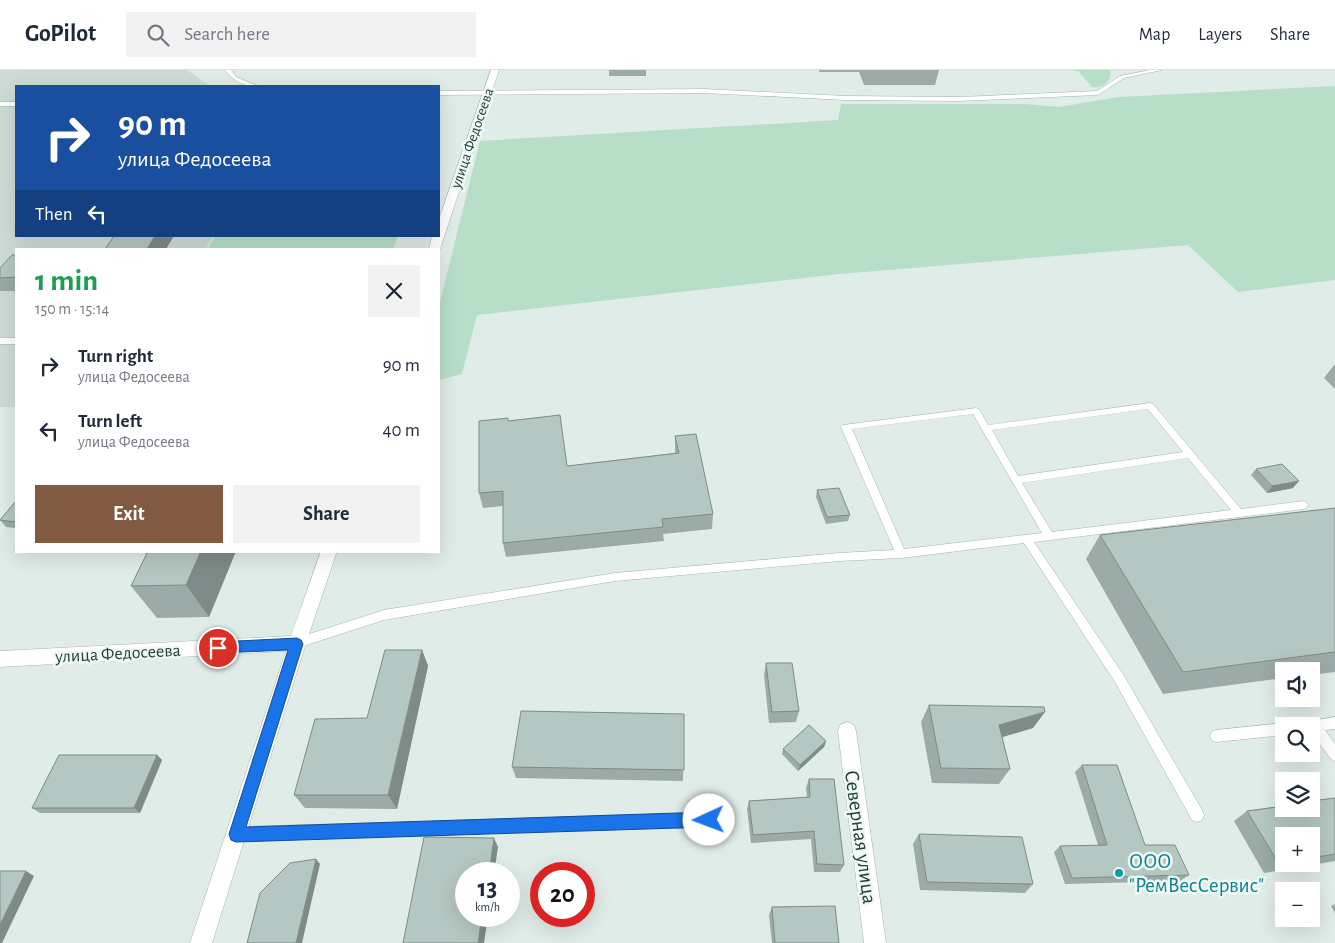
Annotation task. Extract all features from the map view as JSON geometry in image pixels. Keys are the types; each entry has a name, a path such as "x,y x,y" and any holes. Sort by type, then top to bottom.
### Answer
{"street":[{"name":"улица Федосеева","path":"440,229 495,70"},
{"path":"201,943 297,644 328,553"},
{"name":"улица Федосеева","path":"0,659 297,644"},
{"name":"Северная улица","path":"847,732 875,943"}],"lane":[{"path":"228,70 234,78 252,85"},
{"path":"1118,70 1122,77"},
{"path":"440,93 704,91 846,98 959,99 1098,93 1122,77 1159,70"},
{"path":"0,104 15,104"},
{"path":"0,341 15,341"},
{"path":"986,428 1150,406 1238,513"},
{"path":"901,554 846,427 976,411 1049,536"},
{"path":"1015,480 1190,454"},
{"path":"297,644 384,615 615,577 839,557 901,554 1304,505"},
{"path":"1027,539 1119,678 1197,815"},
{"path":"1320,725 1335,722"},
{"path":"1216,736 1275,730"},
{"path":"1320,736 1335,755"},
{"path":"236,834 709,820"}],"shaded area":[{"path":"0,70 187,70 209,85 15,85 15,237 212,237 207,248 15,248 15,407 0,407"}],"green space":[{"path":"1068,70 1110,70 1110,78 1099,87 1092,87 1078,71"},
{"path":"1335,86 1335,280 1238,292 1188,245 840,274 477,315 462,374 440,380 440,302 480,141 838,120 841,104 1025,104 1059,107 1119,97"},
{"path":"214,237 398,237 393,248 209,248"}],"building":[{"path":"113,237 154,237 148,248 106,248"},
{"path":"12,255 15,255 15,277 0,278 0,268"},
{"path":"560,415 567,466 679,453 675,436 696,434 713,514 662,519 663,527 503,543 503,491 479,493 479,421 508,418 508,421"},
{"path":"1282,464 1299,481 1272,486 1256,469"},
{"path":"839,488 850,515 827,517 817,490"},
{"path":"15,502 15,522 0,520"},
{"path":"1335,508 1335,652 1183,672 1100,535"},
{"path":"147,553 200,553 186,585 131,586"},
{"path":"385,650 422,650 388,795 294,795 315,719 367,718"},
{"path":"766,663 792,663 799,711 772,712"},
{"path":"929,705 1044,707 1045,712 999,725 1010,769 941,768"},
{"path":"521,711 684,714 684,770 512,767"},
{"path":"809,725 826,741 800,765 783,749"},
{"path":"59,755 157,755 134,808 32,808"},
{"path":"1082,765 1117,765 1145,845 1175,845 1189,875 1072,878 1060,846 1107,845"},
{"path":"809,779 834,779 844,865 817,864 814,831 753,835 749,801 810,797"},
{"path":"1335,798 1335,854 1320,856 1320,827 1275,827 1275,857 1247,811 1275,807 1275,817 1320,817 1320,800"},
{"path":"919,834 1022,837 1033,884 927,882"},
{"path":"424,837 494,838 491,862 455,862 455,927 480,927 478,943 403,943"},
{"path":"316,859 296,943 247,943 260,893 290,863"},
{"path":"0,871 26,871 0,925"},
{"path":"835,906 839,943 775,943 772,907"}],"place":[{"name":"ООО \"РемВесСервис\"","path":"1119,873"}],"route":[{"path":"218,648 297,644 236,834 709,820"}]}
